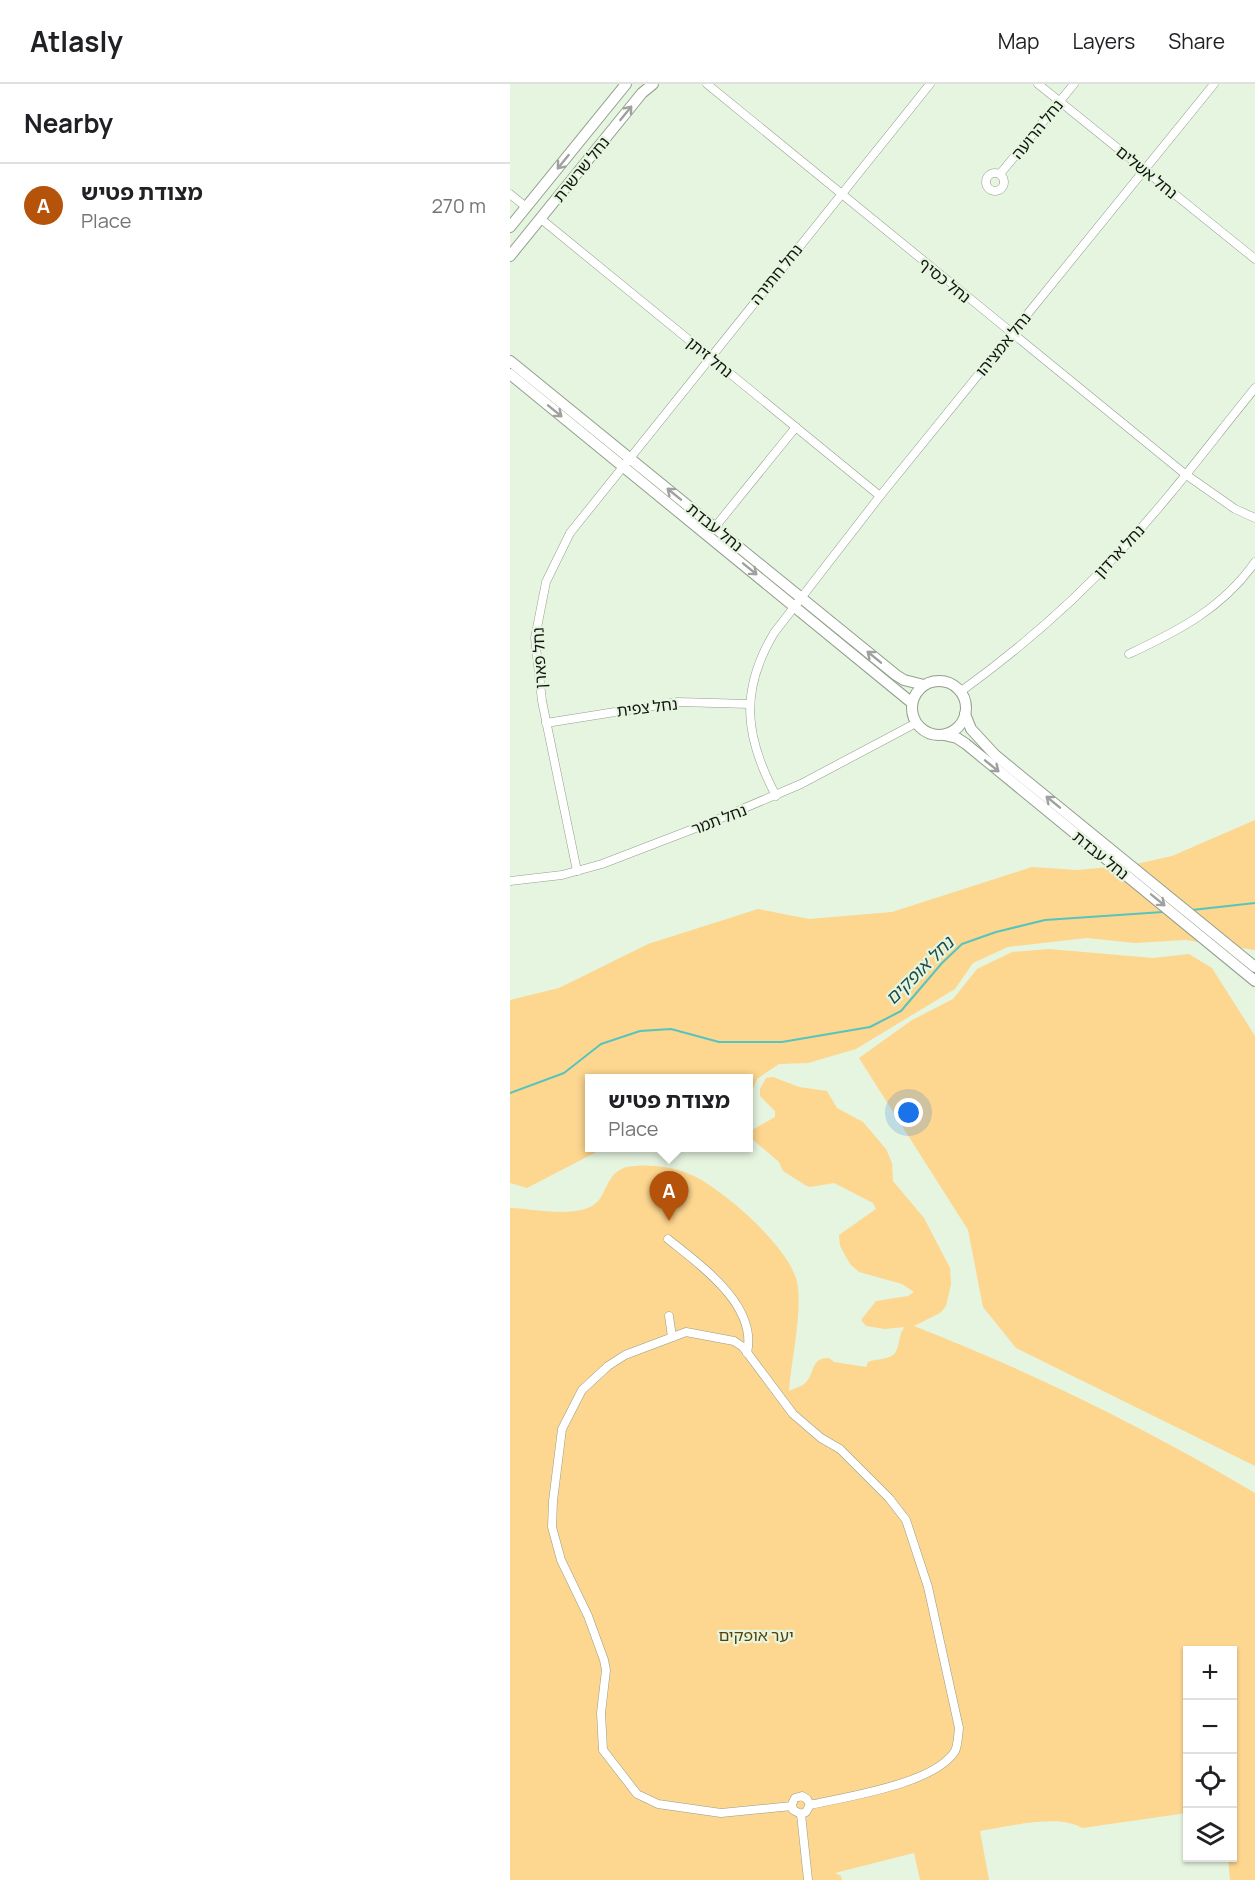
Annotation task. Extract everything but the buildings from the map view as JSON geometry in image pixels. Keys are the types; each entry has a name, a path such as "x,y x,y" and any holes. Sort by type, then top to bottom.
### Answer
{"street":[{"name":"נחל שרשרת","path":"510,227 626,84"},
{"name":"נחל שרשרת","path":"510,256 642,93 653,84"},
{"name":"נחל כסיף","path":"707,84 840,195 1185,474 1226,503 1255,518"},
{"name":"נחל חתירה","path":"626,462 930,84"},
{"name":"נחל אשלים","path":"1038,84 1255,259"},
{"name":"נחל הרועה","path":"1000,174 1074,84"},
{"name":"נחל אמציהו","path":"776,796 761,767 754,747 750,704 761,654 798,601 880,496 1214,84"},
{"path":"510,194 526,207"},
{"name":"נחל זיתן","path":"541,219 880,496"},
{"name":"נחל עבדת","path":"510,361 626,462 798,601 896,675 904,680 924,685"},
{"name":"נחל עבדת","path":"510,374 715,527 912,703"},
{"name":"נחל ארדון","path":"960,692 999,663 1064,608 1121,550 1255,388"},
{"path":"715,527 796,427"},
{"name":"נחל פארן","path":"577,871 546,723 535,638 546,582 570,533 626,462"},
{"path":"1129,654 1198,619 1238,585 1255,562"},
{"path":"940,681 947,682 960,692 966,706 965,714 957,728 944,735 928,733 916,723 912,703 924,685 940,681"},
{"name":"נחל צפית","path":"546,723 678,702 750,704"},
{"name":"נחל עבדת","path":"965,714 971,729 981,743 1255,981"},
{"name":"נחל תמר","path":"510,881 532,880 602,864 776,796 916,723"},
{"name":"נחל עבדת","path":"944,735 957,738 966,744 1255,967"},
{"path":"668,1239 726,1288 744,1320 750,1341 747,1353"},
{"path":"669,1316 672,1337"},
{"path":"792,1806 721,1813 658,1804 638,1794 603,1750 601,1713 606,1670 604,1660 588,1616 561,1560 552,1527 556,1467 562,1429 582,1390 608,1366 625,1355 686,1332 723,1337 734,1341 747,1353 793,1414 857,1464 906,1520 928,1587 959,1728 956,1750 945,1761 912,1780 810,1805 806,1812 801,1814 795,1813 792,1806 793,1800 798,1797 805,1797 810,1805"},
{"path":"801,1814 808,1880"}],"green space":[{"path":"1255,820 1255,950 1185,940 1135,943 1087,938 1008,947 973,963 955,989 856,1049 808,1063 779,1064 757,1079 753,1089 753,1074 585,1074 585,1152 596,1152 527,1188 510,1183 510,1000 559,988 648,944 758,909 809,919 892,912 1032,867 1077,870 1132,865 1172,856"},
{"path":"1049,949 1153,958 1189,954 1212,968 1255,1036 1255,1466 1016,1348 983,1307 968,1230 859,1058 912,1020 953,999 977,969 1012,952"},
{"name":"יער אופקים","path":"773,1077 799,1087 827,1091 837,1108 863,1122 886,1149 892,1163 893,1181 924,1218 950,1268 951,1284 946,1306 940,1313 914,1326 1002,1362 1088,1402 1255,1493 1255,1880 1230,1880 1228,1862 1237,1862 1237,1646 1183,1646 1183,1814 1082,1828 1072,1824 1046,1821 980,1831 989,1880 920,1880 914,1853 835,1873 841,1876 842,1880 510,1880 510,1208 558,1212 584,1209 594,1205 617,1172 635,1166 670,1168 694,1176 707,1184 739,1207 769,1237 792,1268 797,1282 799,1306 789,1391 803,1385 810,1377 815,1364 823,1359 829,1358 834,1362 866,1367 868,1362 890,1357 897,1349 905,1327 885,1329 866,1326 861,1320 876,1301 908,1296 914,1292 902,1284 859,1272 850,1264 840,1246 839,1235 876,1209 873,1203 834,1183 810,1187 783,1171 779,1162 753,1140 753,1129 775,1117 775,1111 760,1096 760,1089 766,1078"}],"waterway":[{"name":"נחל אופקים","path":"1192,910 1255,903"},
{"name":"נחל אופקים","path":"510,1093 564,1073 601,1044 640,1031 671,1029 719,1042 782,1042 870,1027 901,1011 942,963 962,944 996,932 1045,920 1163,912"}],"place":[{"name":"מצודת פטיש","path":"669,1221"}]}
